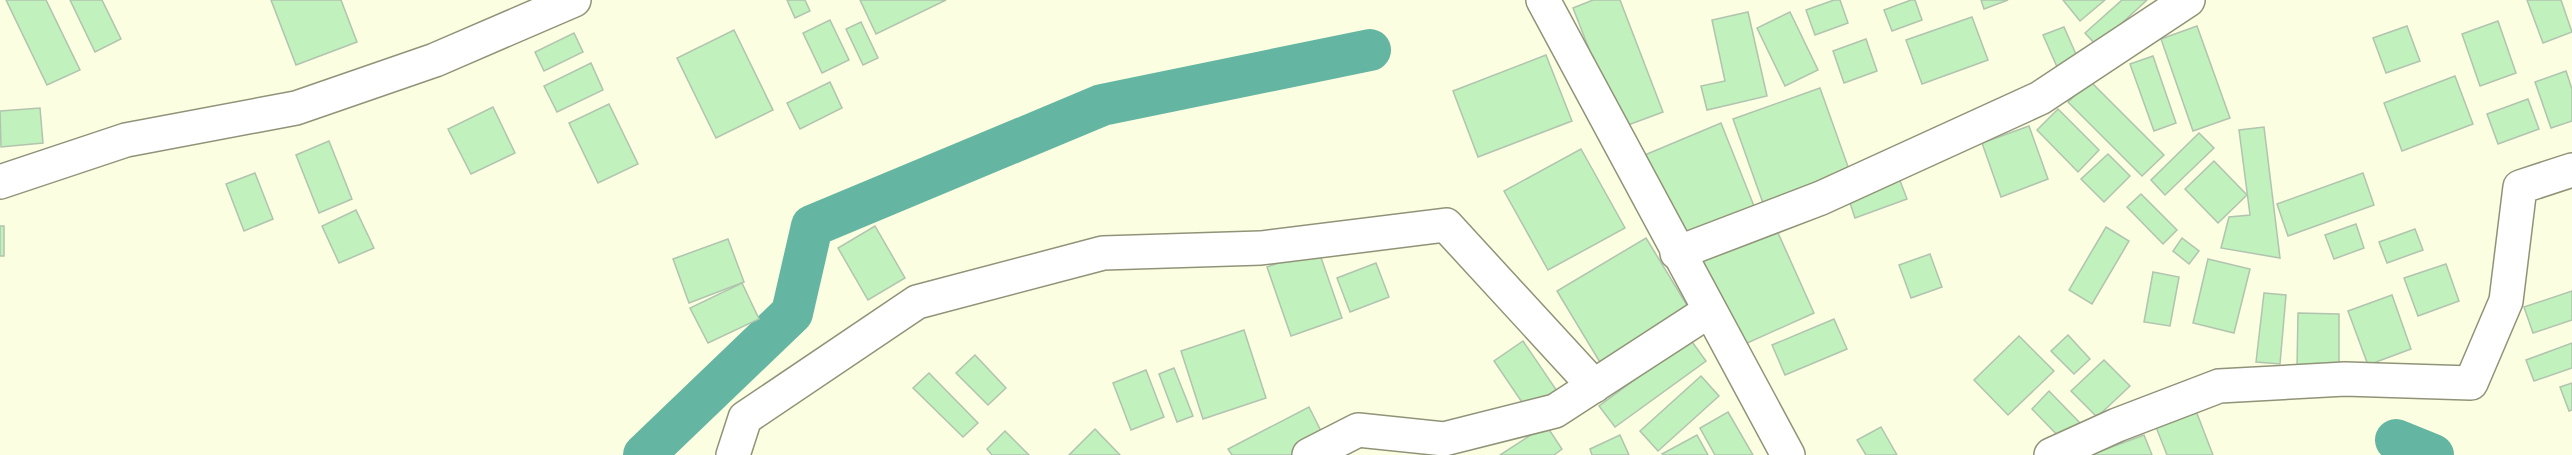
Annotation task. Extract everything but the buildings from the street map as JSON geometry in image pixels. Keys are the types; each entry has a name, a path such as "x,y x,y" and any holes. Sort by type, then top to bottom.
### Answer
{"street":[{"path":"0,182 126,140 296,108 435,60 574,0"},
{"path":"1543,0 1677,253 1788,455"},
{"path":"1677,253 1821,198 2040,98 2188,0"},
{"path":"2051,455 2117,425 2219,386 2345,379 2471,382 2506,301 2520,187 2572,170"},
{"path":"733,455 745,418 917,302 1103,253 1261,248 1446,225 1594,386"},
{"path":"1309,455 1358,430 1444,439 1555,411 1709,311"}],"waterway":[{"path":"644,455 792,313 812,226 1102,105 1370,50"},
{"path":"2396,440 2433,455"}]}
